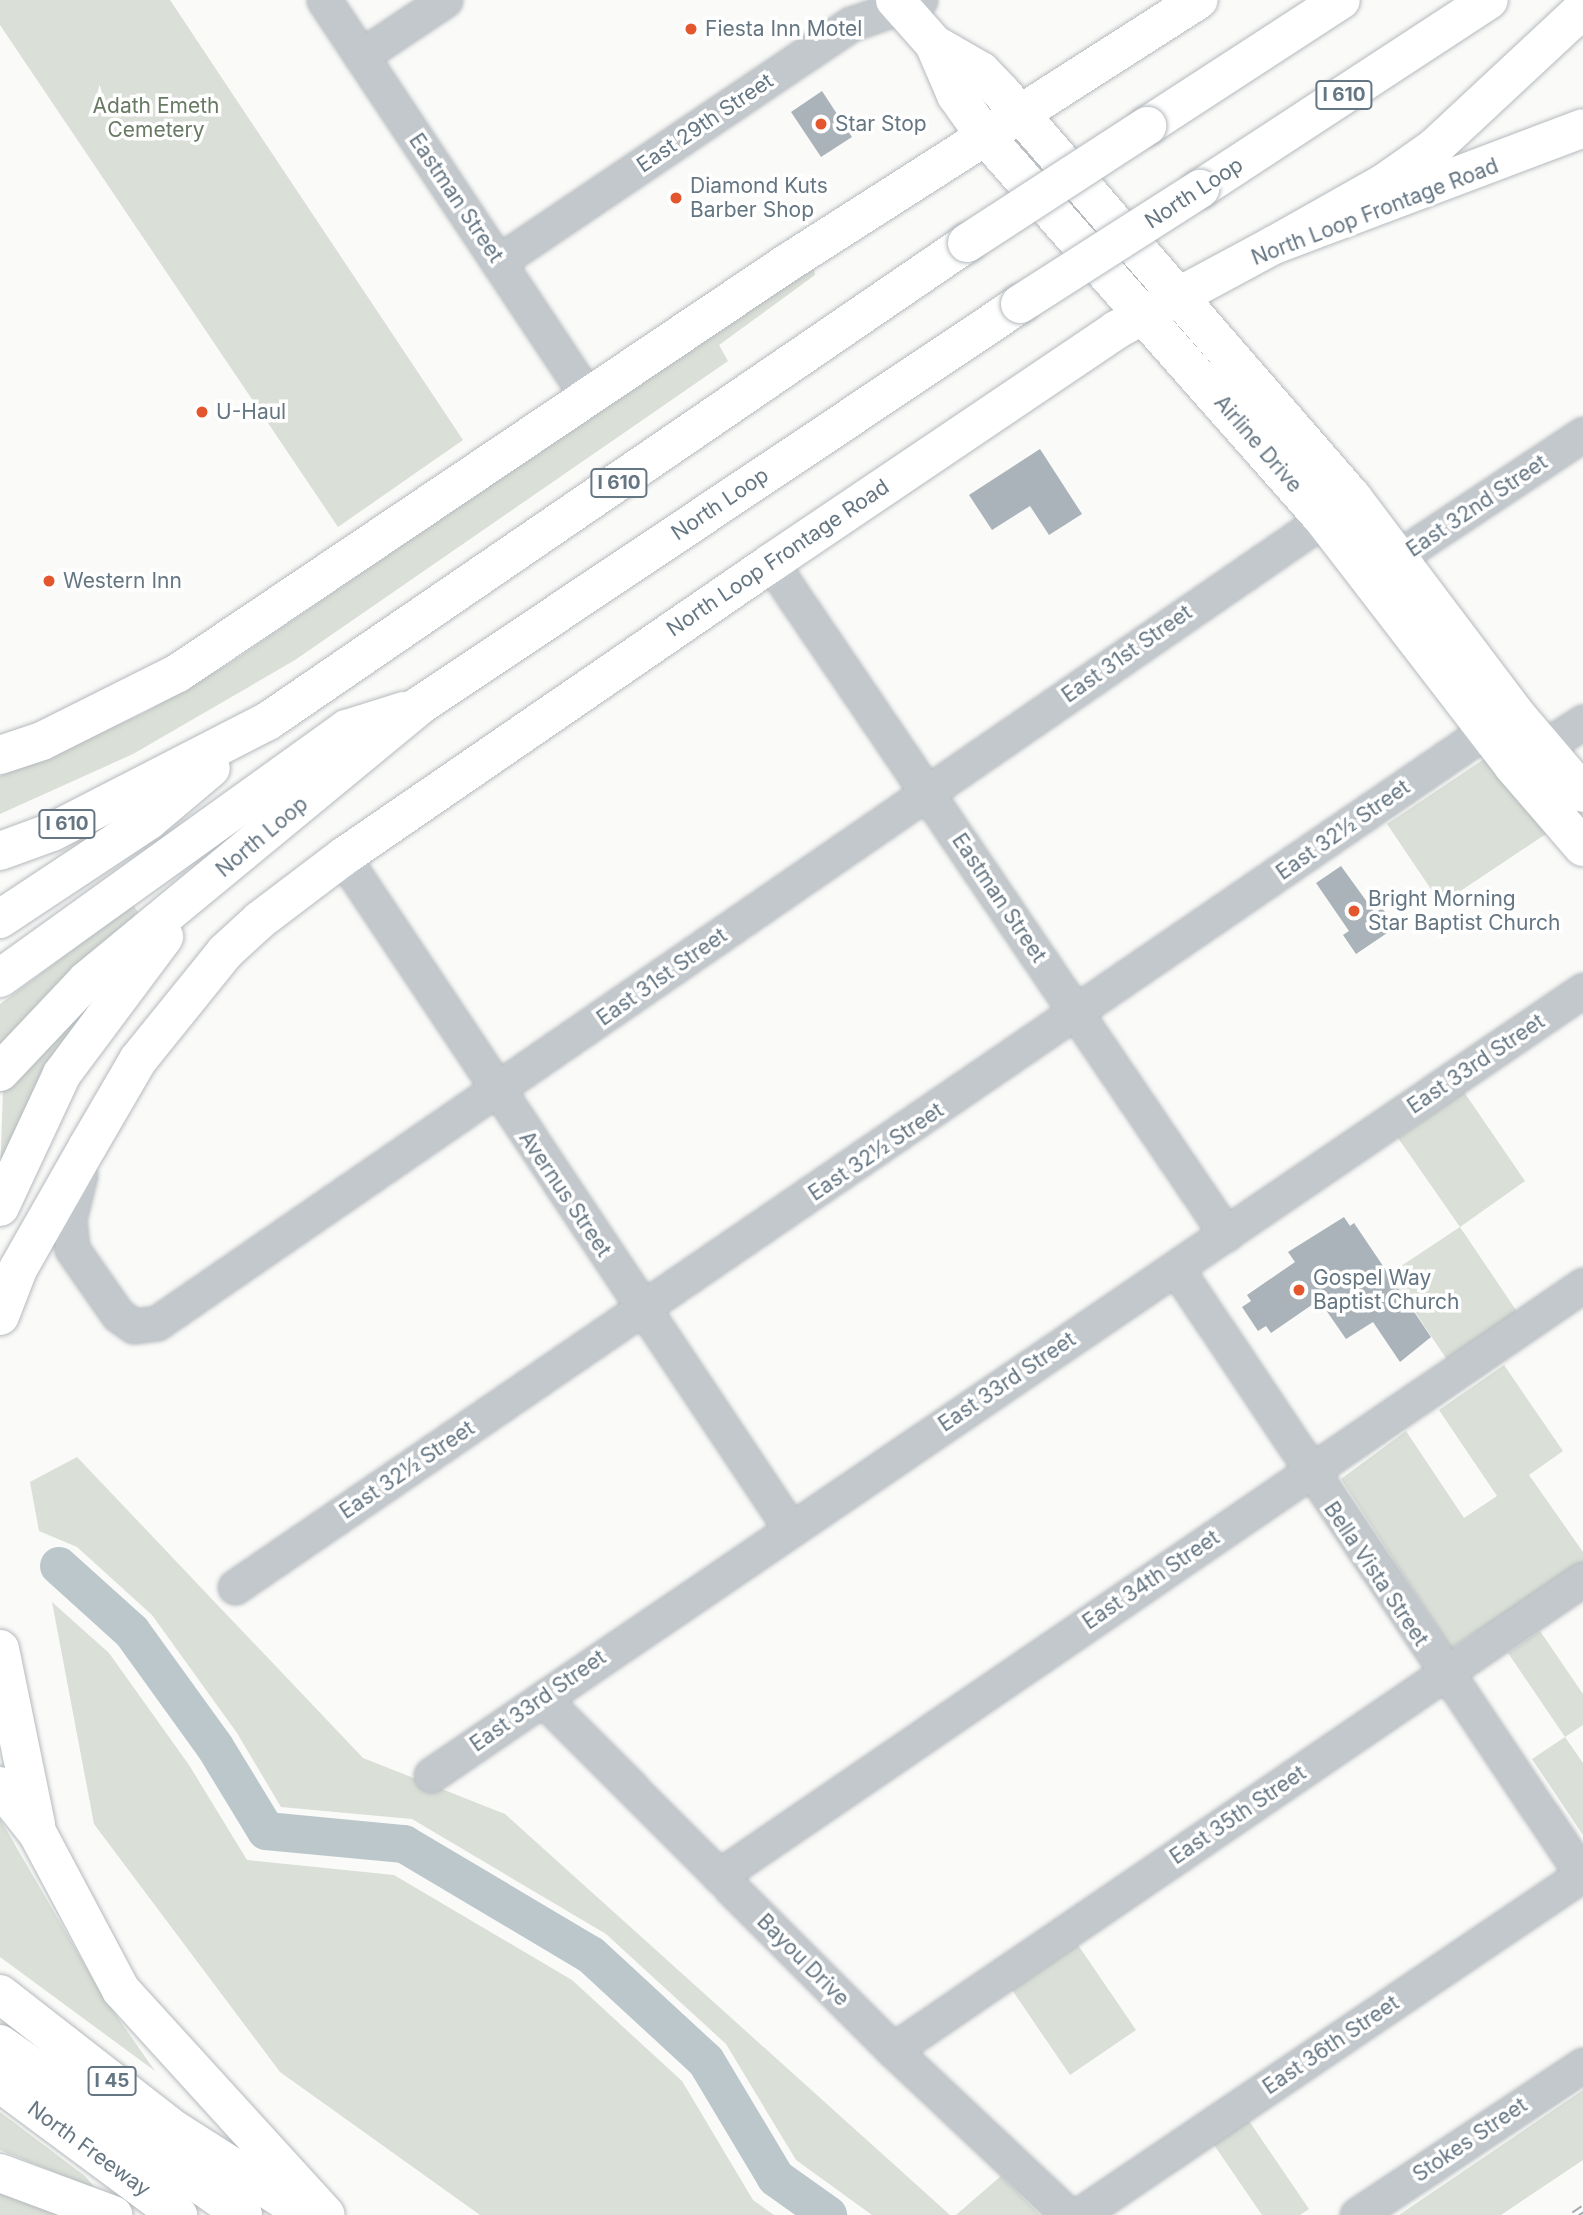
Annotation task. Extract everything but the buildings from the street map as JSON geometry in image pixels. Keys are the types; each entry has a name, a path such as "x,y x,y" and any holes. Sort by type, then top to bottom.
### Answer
{"main road":[{"path":"0,755 41,741 178,673 588,397 1019,113 1199,0"},
{"name":"I 610","path":"0,851 52,832 268,721 967,243 1341,0"},
{"name":"North Loop","path":"0,1072 87,980 197,893 419,706 1020,304 1489,0"},
{"name":"Airline Drive","path":"905,2 934,44 956,95 985,136 1160,308 1385,566 1528,757 1583,848"},
{"path":"1274,245 1435,147 1583,9"},
{"name":"Airline Drive","path":"934,44 981,71 1019,113 1160,308"},
{"name":"North Loop Frontage Road","path":"0,1316 18,1269 138,1060 218,960 343,857 1112,332 1274,245 1583,128"},
{"path":"0,978 347,729 419,706"},
{"path":"0,919 148,821 268,721"},
{"name":"Airline Drive","path":"1528,757 1583,793"},
{"path":"0,1207 62,1074 197,893"},
{"path":"0,1649 38,1834"},
{"path":"0,1786 38,1834 121,1990 326,2215"},
{"name":"I 45","path":"0,1994 175,2130 308,2215"},
{"name":"North Freeway","path":"0,2044 243,2215"},
{"name":"North Freeway","path":"0,2083 178,2215"},
{"path":"0,2173 113,2215"}],"street":[{"name":"Eastman Street","path":"324,0 588,397"},
{"path":"361,56 445,0"},
{"name":"East 29th Street","path":"498,262 851,24 905,2"},
{"name":"East 32nd Street","path":"1385,566 1583,434"},
{"name":"East 31st Street","path":"88,1146 69,1219 72,1250 126,1322 142,1328 168,1316 496,1092 1338,509"},
{"name":"Eastman Street","path":"771,563 1226,1234"},
{"name":"East 32½ Street","path":"235,1587 1077,1015 1499,721"},
{"path":"1528,757 1583,722"},
{"name":"Avernus Street","path":"343,857 496,1092 790,1528"},
{"name":"East 33rd Street","path":"431,1775 1583,990"},
{"name":"Bella Vista Street","path":"1176,1268 1308,1472 1583,1875"},
{"name":"East 34th Street","path":"719,1876 1583,1285"},
{"name":"East 35th Street","path":"893,2050 1583,1579"},
{"name":"Bayou Drive","path":"543,1699 893,2050 1068,2215"},
{"name":"East 36th Street","path":"1079,2215 1583,1875"},
{"name":"Stokes Street","path":"1357,2215 1583,2065"}],"green space":[{"name":"Adath Emeth Cemetery","path":"0,0 170,0 463,440 338,527 0,25"},
{"path":"813,265 815,275 719,345 728,361 295,660 133,754 0,814 0,776 142,714 230,663"},
{"path":"1487,757 1549,832 1441,904 1387,824"},
{"path":"133,905 138,912 0,1052 0,1004"},
{"path":"98,990 0,1178 3,1090"},
{"path":"1464,1092 1525,1181 1460,1227 1398,1138"},
{"path":"1460,1227 1520,1316 1450,1364 1389,1274"},
{"path":"1504,1365 1563,1451 1529,1475 1583,1552 1583,1564 1451,1648 1341,1479 1406,1431 1464,1518 1497,1496 1439,1410"},
{"path":"77,1457 363,1758 505,1814 950,2215 872,2215 796,2160 726,2044 606,1934 412,1819 281,1807 237,1733 152,1615 77,1547 39,1531 30,1482"},
{"path":"52,1602 109,1653 189,1765 247,1860 394,1875 572,1980 682,2081 753,2200 774,2215 480,2215 280,2072 94,1824"},
{"path":"1540,1631 1583,1694 1583,1725 1565,1737 1508,1653"},
{"path":"1565,1737 1583,1763 1583,1835 1532,1759"},
{"path":"0,1819 104,1998 155,2071 0,1957"},
{"path":"1078,1945 1136,2030 1070,2075 1012,1990"},
{"path":"1583,2090 1583,2160 1501,2215 1399,2215"},
{"path":"0,2112 85,2176 96,2189 0,2150"},
{"path":"1247,2118 1309,2209 1300,2215 1262,2215 1212,2142"},
{"path":"1001,2176 1040,2215 956,2215"},
{"path":"0,2189 63,2215 0,2215"}],"waterway":[{"path":"59,1566 132,1632 215,1747 266,1831 404,1844 591,1955 706,2061 776,2178 828,2215"}],"railway":[{"path":"1574,2215 1583,2209"}],"place":[{"name":"Fiesta Inn Motel","path":"691,29"},
{"name":"Star Stop","path":"821,124"},
{"name":"Diamond Kuts Barber Shop","path":"676,198"},
{"name":"U-Haul","path":"202,412"},
{"name":"Western Inn","path":"49,581"},
{"name":"Bright Morning Star Baptist Church","path":"1354,911"},
{"name":"Gospel Way Baptist Church","path":"1299,1290"}]}
